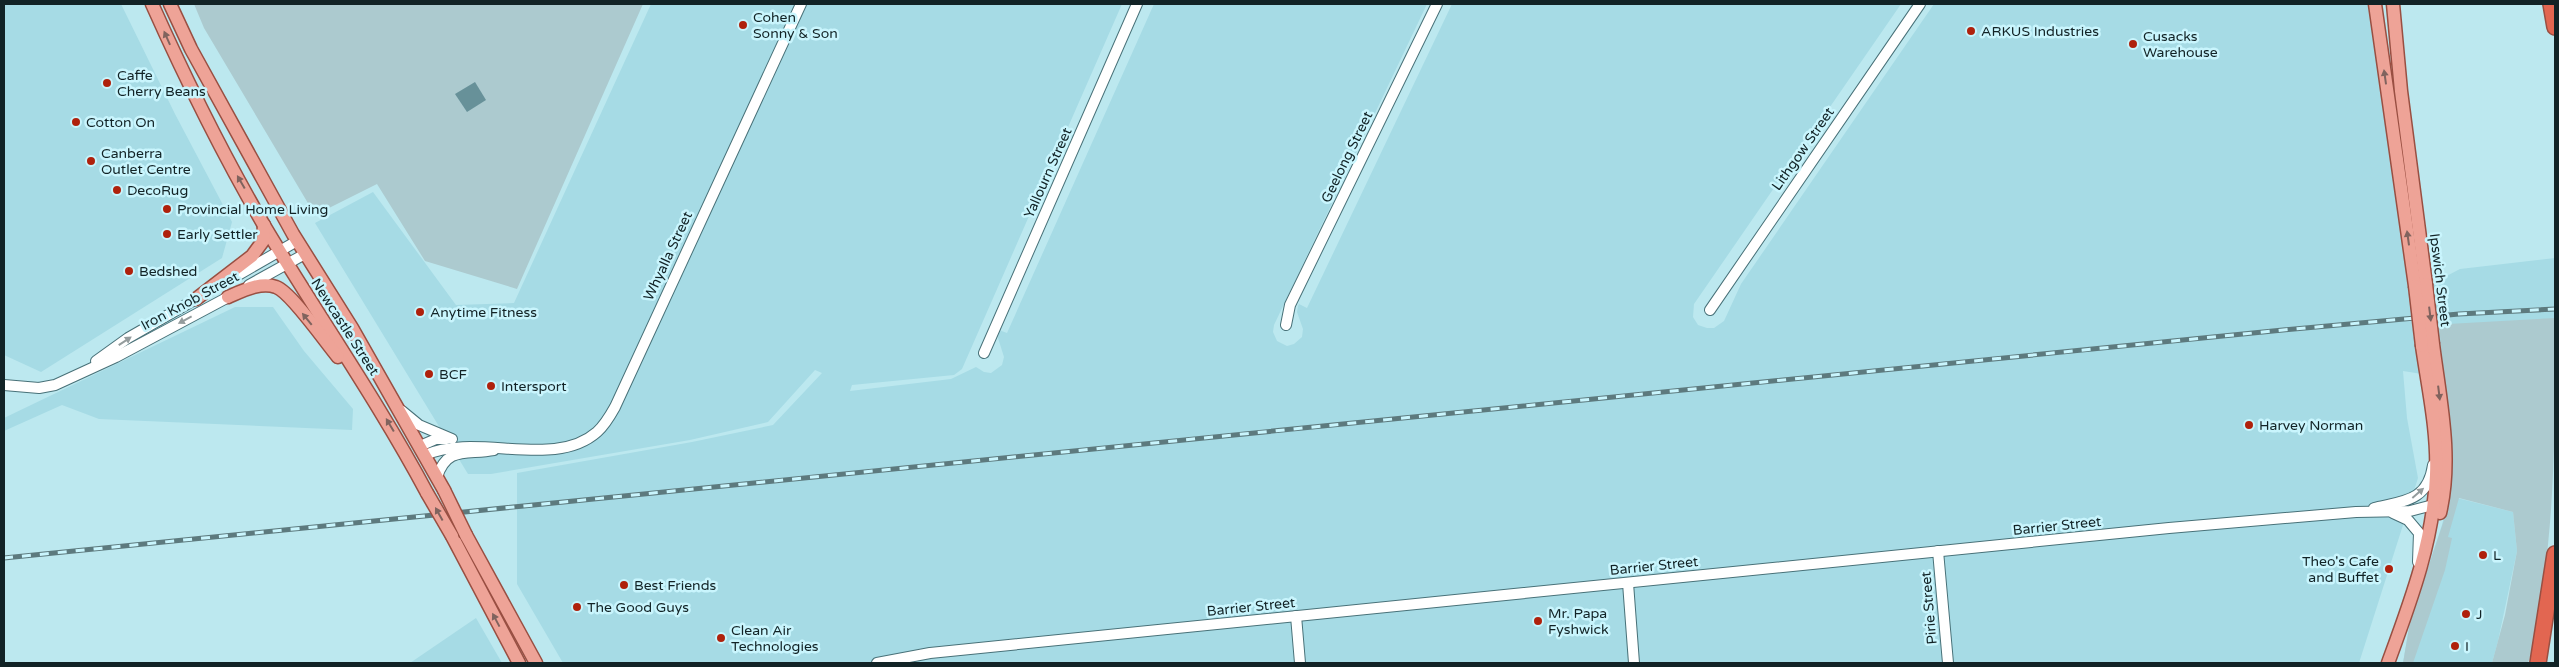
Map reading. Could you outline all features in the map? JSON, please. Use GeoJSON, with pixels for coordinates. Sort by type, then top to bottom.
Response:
{"type":"FeatureCollection","features":[{"type":"Feature","properties":{"kind":"highway"},"geometry":{"type":"LineString","coordinates":[[2550,4],[2555,26]]}},
{"type":"Feature","properties":{"kind":"highway"},"geometry":{"type":"LineString","coordinates":[[2538,663],[2555,554]]}},
{"type":"Feature","properties":{"kind":"main road","name":"Newcastle Street"},"geometry":{"type":"LineString","coordinates":[[152,4],[208,126],[264,225],[409,458],[519,663]]}},
{"type":"Feature","properties":{"kind":"main road","name":"Newcastle Street"},"geometry":{"type":"LineString","coordinates":[[170,4],[191,50],[297,240],[400,409],[536,663]]}},
{"type":"Feature","properties":{"kind":"main road","name":"Ipswich Street"},"geometry":{"type":"LineString","coordinates":[[2375,4],[2396,103],[2428,345],[2445,441],[2445,484],[2437,524],[2388,663]]}},
{"type":"Feature","properties":{"kind":"main road","name":"Ipswich Street"},"geometry":{"type":"LineString","coordinates":[[2393,4],[2396,103]]}},
{"type":"Feature","properties":{"kind":"main road"},"geometry":{"type":"LineString","coordinates":[[196,299],[252,256],[263,240],[264,225]]}},
{"type":"Feature","properties":{"kind":"main road"},"geometry":{"type":"LineString","coordinates":[[228,297],[263,285],[277,287],[289,298],[372,396]]}},
{"type":"Feature","properties":{"kind":"main road","name":"Ipswich Street"},"geometry":{"type":"LineString","coordinates":[[2424,558],[2436,474],[2428,345]]}},
{"type":"Feature","properties":{"kind":"main road","name":"Whyalla Street"},"geometry":{"type":"LineString","coordinates":[[409,458],[422,450]]}},
{"type":"Feature","properties":{"kind":"main road"},"geometry":{"type":"LineString","coordinates":[[2433,505],[2439,499],[2445,484]]}},
{"type":"Feature","properties":{"kind":"street","name":"Whyalla Street"},"geometry":{"type":"LineString","coordinates":[[422,450],[475,445],[552,448],[569,446],[589,438],[605,424],[616,407],[800,4]]}},
{"type":"Feature","properties":{"kind":"street","name":"Yallourn Street"},"geometry":{"type":"LineString","coordinates":[[984,353],[1137,4]]}},
{"type":"Feature","properties":{"kind":"street","name":"Geelong Street"},"geometry":{"type":"LineString","coordinates":[[1286,325],[1290,305],[1437,4]]}},
{"type":"Feature","properties":{"kind":"street","name":"Lithgow Street"},"geometry":{"type":"LineString","coordinates":[[1710,310],[1920,4]]}},
{"type":"Feature","properties":{"kind":"street","name":"Iron Knob Street"},"geometry":{"type":"LineString","coordinates":[[86,370],[128,338],[297,240]]}},
{"type":"Feature","properties":{"kind":"street","name":"Iron Knob Street"},"geometry":{"type":"LineString","coordinates":[[4,385],[39,388],[55,385],[116,357],[305,254]]}},
{"type":"Feature","properties":{"kind":"street","name":"Whyalla Street"},"geometry":{"type":"LineString","coordinates":[[400,409],[419,425],[452,439],[475,445]]}},
{"type":"Feature","properties":{"kind":"street","name":"Whyalla Street"},"geometry":{"type":"LineString","coordinates":[[422,450],[436,439],[452,439]]}},
{"type":"Feature","properties":{"kind":"street"},"geometry":{"type":"LineString","coordinates":[[2356,512],[2409,500],[2420,494],[2428,484],[2434,442]]}},
{"type":"Feature","properties":{"kind":"street","name":"Whyalla Street"},"geometry":{"type":"LineString","coordinates":[[437,477],[442,463],[450,456],[507,447]]}},
{"type":"Feature","properties":{"kind":"street","name":"Barrier Street"},"geometry":{"type":"LineString","coordinates":[[877,663],[930,653],[1938,551],[2356,512],[2422,510],[2433,505]]}},
{"type":"Feature","properties":{"kind":"street"},"geometry":{"type":"LineString","coordinates":[[2388,512],[2408,520],[2419,533],[2418,578]]}},
{"type":"Feature","properties":{"kind":"street","name":"Pirie Street"},"geometry":{"type":"LineString","coordinates":[[1938,551],[1948,663]]}},
{"type":"Feature","properties":{"kind":"street"},"geometry":{"type":"LineString","coordinates":[[1628,583],[1634,663]]}},
{"type":"Feature","properties":{"kind":"street"},"geometry":{"type":"LineString","coordinates":[[1296,616],[1300,663]]}},
{"type":"Feature","properties":{"kind":"shaded area","name":"Canberra Outlet Centre"},"geometry":{"type":"Polygon","coordinates":[[[4,4],[121,4],[175,114],[232,222],[222,258],[41,372],[4,355],[4,4]]]}},
{"type":"Feature","properties":{"kind":"shaded area"},"geometry":{"type":"Polygon","coordinates":[[[194,4],[643,4],[517,289],[425,261],[377,184],[315,215],[204,28],[194,4]]]}},
{"type":"Feature","properties":{"kind":"shaded area"},"geometry":{"type":"Polygon","coordinates":[[[651,4],[1122,4],[962,369],[954,375],[852,385],[850,391],[951,379],[976,367],[984,372],[991,373],[1002,365],[1004,357],[998,338],[999,330],[1007,333],[1154,4],[1427,4],[1274,325],[1273,332],[1277,341],[1287,346],[1294,344],[1302,337],[1303,329],[1297,312],[1298,306],[1299,304],[1307,308],[1452,4],[1901,4],[1694,304],[1693,317],[1698,325],[1714,328],[1724,321],[1741,284],[1934,4],[2370,4],[2410,287],[2433,283],[2460,269],[2555,258],[2555,395],[2403,371],[2407,418],[2418,478],[2359,663],[563,663],[517,584],[517,473],[692,442],[773,425],[822,373],[815,370],[768,422],[690,440],[491,474],[468,474],[315,223],[373,192],[456,305],[514,303],[651,4]]]}},
{"type":"Feature","properties":{"kind":"shaded area"},"geometry":{"type":"Polygon","coordinates":[[[475,82],[486,100],[467,112],[455,94],[475,82]]]}},
{"type":"Feature","properties":{"kind":"shaded area"},"geometry":{"type":"Polygon","coordinates":[[[235,307],[273,307],[304,351],[353,409],[352,430],[99,419],[62,405],[4,431],[4,418],[235,307]]]}},
{"type":"Feature","properties":{"kind":"shaded area"},"geometry":{"type":"Polygon","coordinates":[[[2555,318],[2553,485],[2547,552],[2537,624],[2534,644],[2528,663],[2492,663],[2505,615],[2517,551],[2513,512],[2459,498],[2448,537],[2452,538],[2445,570],[2413,663],[2403,663],[2410,622],[2444,520],[2451,485],[2452,450],[2439,327],[2448,324],[2555,318]]]}},
{"type":"Feature","properties":{"kind":"shaded area"},"geometry":{"type":"Polygon","coordinates":[[[2449,496],[2513,512],[2517,551],[2492,663],[2403,663],[2410,622],[2442,525],[2449,496]]]}},
{"type":"Feature","properties":{"kind":"shaded area"},"geometry":{"type":"Polygon","coordinates":[[[476,618],[502,663],[410,663],[476,618]]]}},
{"type":"Feature","properties":{"kind":"railway"},"geometry":{"type":"LineString","coordinates":[[4,558],[2283,330],[2459,314],[2555,309]]}},
{"type":"Feature","properties":{"kind":"place","name":"Cohen Sonny & Son"},"geometry":{"type":"Point","coordinates":[743,25]}},
{"type":"Feature","properties":{"kind":"place","name":"ARKUS Industries"},"geometry":{"type":"Point","coordinates":[1971,31]}},
{"type":"Feature","properties":{"kind":"place","name":"Cusacks Warehouse"},"geometry":{"type":"Point","coordinates":[2133,44]}},
{"type":"Feature","properties":{"kind":"place","name":"Caffe Cherry Beans"},"geometry":{"type":"Point","coordinates":[107,83]}},
{"type":"Feature","properties":{"kind":"place","name":"Cotton On"},"geometry":{"type":"Point","coordinates":[76,122]}},
{"type":"Feature","properties":{"kind":"place","name":"Canberra Outlet Centre"},"geometry":{"type":"Point","coordinates":[91,161]}},
{"type":"Feature","properties":{"kind":"place","name":"DecoRug"},"geometry":{"type":"Point","coordinates":[117,190]}},
{"type":"Feature","properties":{"kind":"place","name":"Provincial Home Living"},"geometry":{"type":"Point","coordinates":[167,209]}},
{"type":"Feature","properties":{"kind":"place","name":"Early Settler"},"geometry":{"type":"Point","coordinates":[167,234]}},
{"type":"Feature","properties":{"kind":"place","name":"Bedshed"},"geometry":{"type":"Point","coordinates":[129,271]}},
{"type":"Feature","properties":{"kind":"place","name":"Anytime Fitness"},"geometry":{"type":"Point","coordinates":[420,312]}},
{"type":"Feature","properties":{"kind":"place","name":"BCF"},"geometry":{"type":"Point","coordinates":[429,374]}},
{"type":"Feature","properties":{"kind":"place","name":"Intersport"},"geometry":{"type":"Point","coordinates":[491,386]}},
{"type":"Feature","properties":{"kind":"place","name":"Harvey Norman"},"geometry":{"type":"Point","coordinates":[2249,425]}},
{"type":"Feature","properties":{"kind":"place","name":"L"},"geometry":{"type":"Point","coordinates":[2483,555]}},
{"type":"Feature","properties":{"kind":"place","name":"Theo's Cafe and Buffet"},"geometry":{"type":"Point","coordinates":[2389,569]}},
{"type":"Feature","properties":{"kind":"place","name":"Best Friends"},"geometry":{"type":"Point","coordinates":[624,585]}},
{"type":"Feature","properties":{"kind":"place","name":"The Good Guys"},"geometry":{"type":"Point","coordinates":[577,607]}},
{"type":"Feature","properties":{"kind":"place","name":"J"},"geometry":{"type":"Point","coordinates":[2466,614]}},
{"type":"Feature","properties":{"kind":"place","name":"Mr. Papa Fyshwick"},"geometry":{"type":"Point","coordinates":[1538,621]}},
{"type":"Feature","properties":{"kind":"place","name":"Clean Air Technologies"},"geometry":{"type":"Point","coordinates":[721,638]}},
{"type":"Feature","properties":{"kind":"place","name":"I"},"geometry":{"type":"Point","coordinates":[2455,646]}}]}
